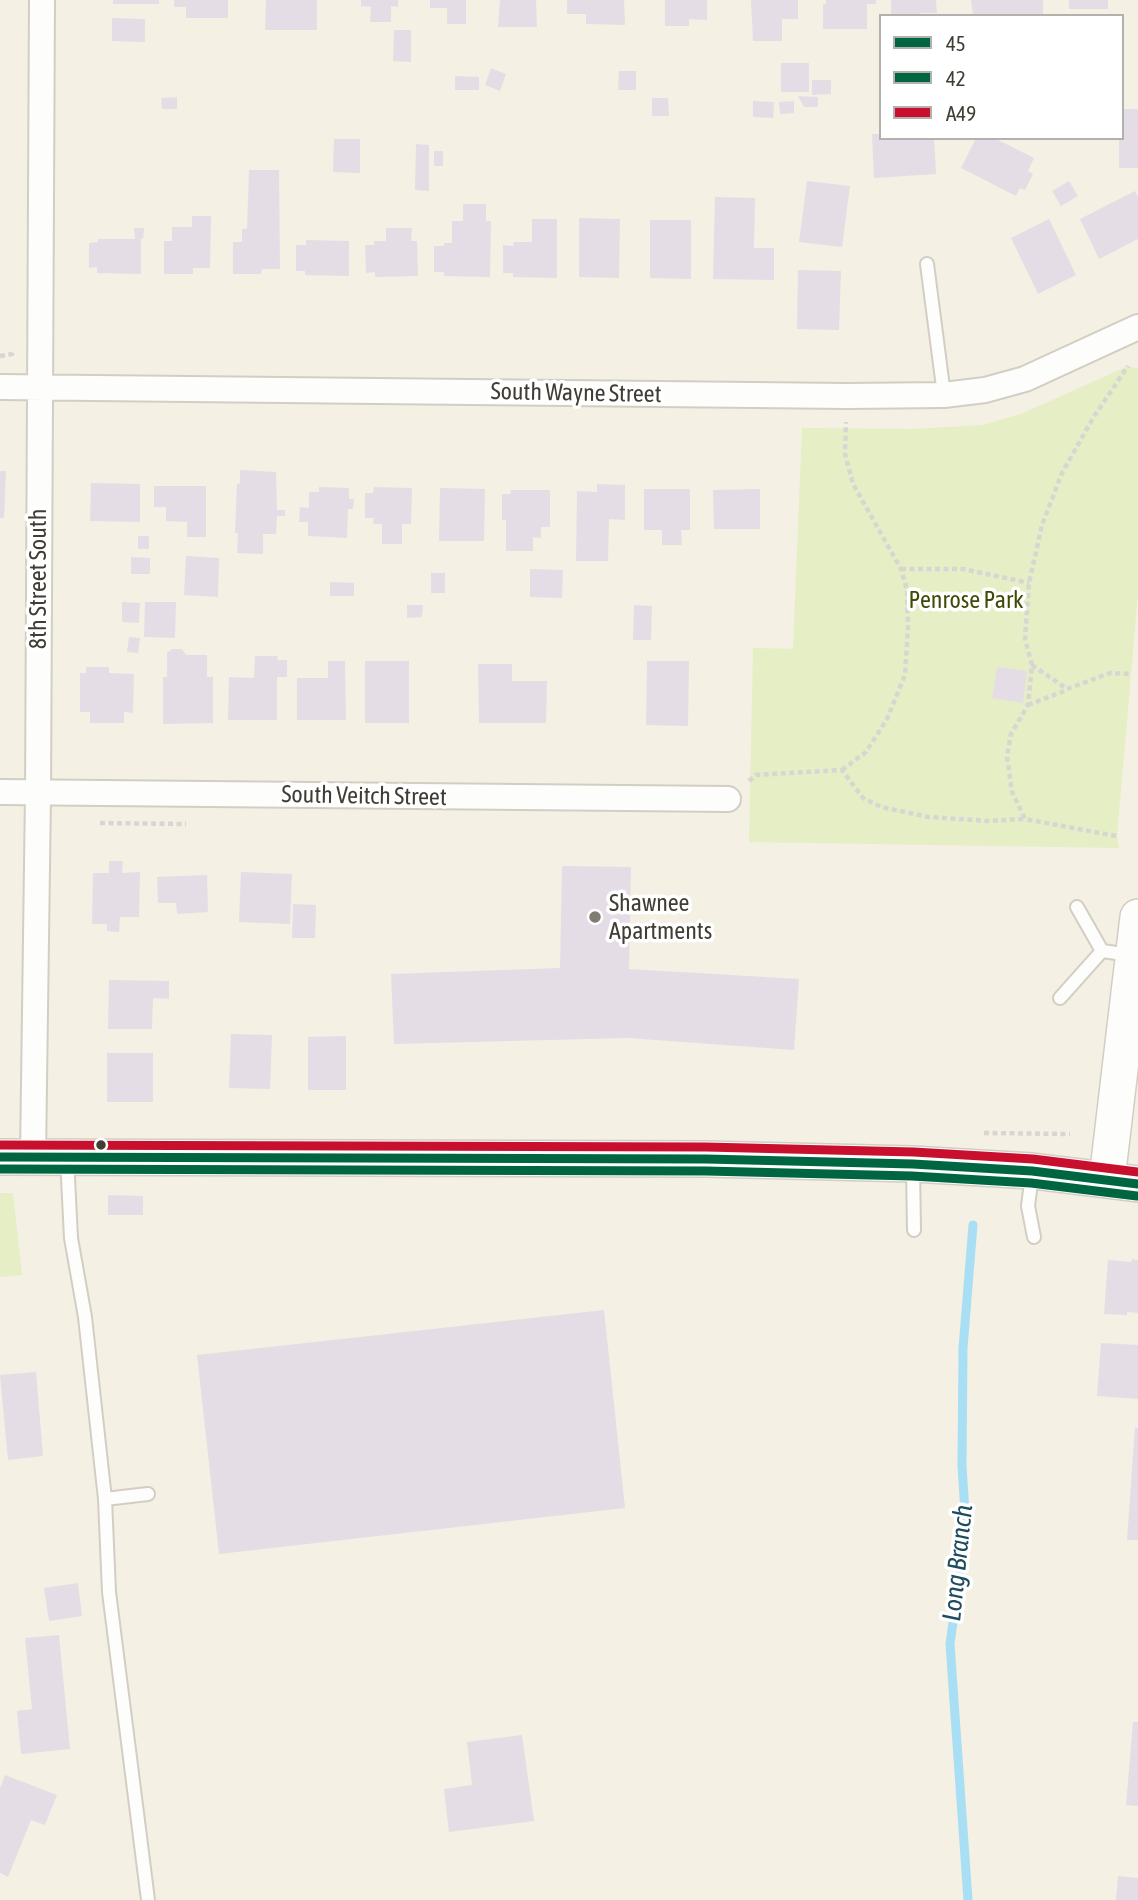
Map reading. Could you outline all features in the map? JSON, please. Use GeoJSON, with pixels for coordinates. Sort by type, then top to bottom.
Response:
{"type":"FeatureCollection","features":[{"type":"Feature","properties":{"kind":"street","name":"8th Street South"},"geometry":{"type":"LineString","coordinates":[[16,1157],[38,793],[42,0]]}},
{"type":"Feature","properties":{"kind":"street","name":"South Wayne Street"},"geometry":{"type":"LineString","coordinates":[[0,387],[847,397],[944,395],[985,390],[1026,379],[1138,327]]}},
{"type":"Feature","properties":{"kind":"street","name":"South Veitch Street"},"geometry":{"type":"LineString","coordinates":[[0,792],[728,799]]}},
{"type":"Feature","properties":{"kind":"street"},"geometry":{"type":"LineString","coordinates":[[16,1157],[706,1160],[913,1164],[1032,1171],[1122,1181],[1125,954],[1138,917]]}},
{"type":"Feature","properties":{"kind":"lane"},"geometry":{"type":"LineString","coordinates":[[927,264],[944,395]]}},
{"type":"Feature","properties":{"kind":"lane"},"geometry":{"type":"LineString","coordinates":[[1060,998],[1125,954],[1077,907]]}},
{"type":"Feature","properties":{"kind":"lane"},"geometry":{"type":"LineString","coordinates":[[67,1157],[71,1238],[85,1317],[105,1499],[109,1592],[148,1900]]}},
{"type":"Feature","properties":{"kind":"lane"},"geometry":{"type":"LineString","coordinates":[[913,1164],[914,1230]]}},
{"type":"Feature","properties":{"kind":"lane"},"geometry":{"type":"LineString","coordinates":[[1032,1171],[1028,1206],[1034,1237]]}},
{"type":"Feature","properties":{"kind":"lane"},"geometry":{"type":"LineString","coordinates":[[105,1499],[148,1494]]}},
{"type":"Feature","properties":{"kind":"path"},"geometry":{"type":"LineString","coordinates":[[0,356],[7,356]]}},
{"type":"Feature","properties":{"kind":"path"},"geometry":{"type":"LineString","coordinates":[[1025,819],[1012,792],[1007,757],[1011,734],[1028,705],[1031,665],[1025,639],[1029,583],[1042,525],[1062,473],[1093,418],[1128,366]]}},
{"type":"Feature","properties":{"kind":"path"},"geometry":{"type":"LineString","coordinates":[[728,799],[756,775],[842,770],[866,752],[887,719],[905,675],[907,590],[901,569],[853,484],[845,454],[847,397]]}},
{"type":"Feature","properties":{"kind":"path"},"geometry":{"type":"LineString","coordinates":[[901,569],[963,569],[1029,583]]}},
{"type":"Feature","properties":{"kind":"path"},"geometry":{"type":"LineString","coordinates":[[1031,665],[1068,690]]}},
{"type":"Feature","properties":{"kind":"path"},"geometry":{"type":"LineString","coordinates":[[1028,705],[1110,673],[1132,674]]}},
{"type":"Feature","properties":{"kind":"path"},"geometry":{"type":"LineString","coordinates":[[842,770],[863,798],[881,807],[929,817],[990,821],[1025,819],[1116,836]]}},
{"type":"Feature","properties":{"kind":"path"},"geometry":{"type":"LineString","coordinates":[[98,822],[186,824]]}},
{"type":"Feature","properties":{"kind":"path"},"geometry":{"type":"LineString","coordinates":[[972,1133],[1070,1134]]}},
{"type":"Feature","properties":{"kind":"green space","name":"Penrose Park"},"geometry":{"type":"Polygon","coordinates":[[[1128,366],[1138,369],[1138,594],[1117,836],[1119,848],[749,842],[753,648],[793,649],[802,428],[914,429],[982,425],[1021,414],[1128,366]]]}},
{"type":"Feature","properties":{"kind":"green space"},"geometry":{"type":"Polygon","coordinates":[[[0,1193],[13,1193],[22,1275],[0,1277],[0,1193]]]}},
{"type":"Feature","properties":{"kind":"building"},"geometry":{"type":"Polygon","coordinates":[[[113,0],[159,0],[159,4],[113,4],[113,0]]]}},
{"type":"Feature","properties":{"kind":"building"},"geometry":{"type":"Polygon","coordinates":[[[174,0],[228,0],[228,18],[186,18],[186,7],[174,7],[174,0]]]}},
{"type":"Feature","properties":{"kind":"building"},"geometry":{"type":"Polygon","coordinates":[[[266,0],[317,0],[317,30],[265,30],[266,0]]]}},
{"type":"Feature","properties":{"kind":"building"},"geometry":{"type":"Polygon","coordinates":[[[361,0],[398,0],[398,7],[391,6],[391,22],[370,22],[371,7],[361,6],[361,0]]]}},
{"type":"Feature","properties":{"kind":"building"},"geometry":{"type":"Polygon","coordinates":[[[430,0],[466,0],[466,24],[447,24],[447,8],[430,8],[430,0]]]}},
{"type":"Feature","properties":{"kind":"building"},"geometry":{"type":"Polygon","coordinates":[[[500,0],[536,0],[537,27],[498,27],[500,0]]]}},
{"type":"Feature","properties":{"kind":"building"},"geometry":{"type":"Polygon","coordinates":[[[567,0],[624,0],[625,25],[586,24],[586,14],[567,14],[567,0]]]}},
{"type":"Feature","properties":{"kind":"building"},"geometry":{"type":"Polygon","coordinates":[[[665,0],[707,0],[707,20],[689,19],[689,26],[665,26],[665,0]]]}},
{"type":"Feature","properties":{"kind":"building"},"geometry":{"type":"Polygon","coordinates":[[[751,0],[798,0],[798,19],[782,19],[782,41],[753,41],[751,0]]]}},
{"type":"Feature","properties":{"kind":"building"},"geometry":{"type":"Polygon","coordinates":[[[826,0],[876,0],[876,4],[867,4],[867,29],[823,29],[823,4],[826,4],[826,0]]]}},
{"type":"Feature","properties":{"kind":"building"},"geometry":{"type":"Polygon","coordinates":[[[891,0],[936,0],[937,13],[891,14],[891,0]]]}},
{"type":"Feature","properties":{"kind":"building"},"geometry":{"type":"Polygon","coordinates":[[[971,0],[1043,0],[1043,14],[973,14],[971,0]]]}},
{"type":"Feature","properties":{"kind":"building"},"geometry":{"type":"Polygon","coordinates":[[[1069,0],[1108,0],[1108,9],[1069,9],[1069,0]]]}},
{"type":"Feature","properties":{"kind":"building"},"geometry":{"type":"Polygon","coordinates":[[[112,18],[145,19],[145,42],[112,41],[112,18]]]}},
{"type":"Feature","properties":{"kind":"building"},"geometry":{"type":"Polygon","coordinates":[[[394,30],[411,30],[411,62],[393,61],[394,30]]]}},
{"type":"Feature","properties":{"kind":"building"},"geometry":{"type":"Polygon","coordinates":[[[781,63],[809,63],[809,92],[781,92],[781,63]]]}},
{"type":"Feature","properties":{"kind":"building"},"geometry":{"type":"Polygon","coordinates":[[[491,68],[506,74],[500,91],[485,85],[491,68]]]}},
{"type":"Feature","properties":{"kind":"building"},"geometry":{"type":"Polygon","coordinates":[[[619,71],[636,71],[636,90],[618,90],[619,71]]]}},
{"type":"Feature","properties":{"kind":"building"},"geometry":{"type":"Polygon","coordinates":[[[455,76],[479,77],[479,90],[455,90],[455,76]]]}},
{"type":"Feature","properties":{"kind":"building"},"geometry":{"type":"Polygon","coordinates":[[[812,80],[831,80],[831,94],[812,95],[812,80]]]}},
{"type":"Feature","properties":{"kind":"building"},"geometry":{"type":"Polygon","coordinates":[[[798,96],[818,97],[818,107],[804,107],[798,96]]]}},
{"type":"Feature","properties":{"kind":"building"},"geometry":{"type":"Polygon","coordinates":[[[177,97],[177,109],[162,109],[161,98],[177,97]]]}},
{"type":"Feature","properties":{"kind":"building"},"geometry":{"type":"Polygon","coordinates":[[[652,98],[668,98],[669,116],[652,116],[652,98]]]}},
{"type":"Feature","properties":{"kind":"building"},"geometry":{"type":"Polygon","coordinates":[[[753,101],[774,102],[773,118],[753,117],[753,101]]]}},
{"type":"Feature","properties":{"kind":"building"},"geometry":{"type":"Polygon","coordinates":[[[794,101],[794,113],[780,114],[779,102],[794,101]]]}},
{"type":"Feature","properties":{"kind":"building"},"geometry":{"type":"Polygon","coordinates":[[[1124,109],[1138,109],[1138,168],[1119,168],[1119,140],[1124,140],[1124,109]]]}},
{"type":"Feature","properties":{"kind":"building"},"geometry":{"type":"Polygon","coordinates":[[[872,134],[879,134],[879,140],[934,140],[936,174],[874,178],[872,134]]]}},
{"type":"Feature","properties":{"kind":"building"},"geometry":{"type":"Polygon","coordinates":[[[334,139],[360,139],[360,173],[333,172],[334,139]]]}},
{"type":"Feature","properties":{"kind":"building"},"geometry":{"type":"Polygon","coordinates":[[[975,140],[998,140],[1034,158],[1028,171],[1033,174],[1025,190],[1020,188],[1016,196],[961,168],[975,140]]]}},
{"type":"Feature","properties":{"kind":"building"},"geometry":{"type":"Polygon","coordinates":[[[416,144],[429,145],[429,191],[415,190],[416,144]]]}},
{"type":"Feature","properties":{"kind":"building"},"geometry":{"type":"Polygon","coordinates":[[[434,151],[443,151],[443,166],[434,166],[434,151]]]}},
{"type":"Feature","properties":{"kind":"building"},"geometry":{"type":"Polygon","coordinates":[[[249,170],[279,170],[280,269],[262,269],[261,274],[233,274],[233,242],[242,242],[242,229],[247,229],[249,170]]]}},
{"type":"Feature","properties":{"kind":"building"},"geometry":{"type":"Polygon","coordinates":[[[807,181],[850,186],[842,247],[799,242],[807,181]]]}},
{"type":"Feature","properties":{"kind":"building"},"geometry":{"type":"Polygon","coordinates":[[[1069,181],[1078,196],[1061,206],[1052,191],[1069,181]]]}},
{"type":"Feature","properties":{"kind":"building"},"geometry":{"type":"Polygon","coordinates":[[[1135,191],[1138,197],[1138,239],[1099,259],[1080,219],[1135,191]]]}},
{"type":"Feature","properties":{"kind":"building"},"geometry":{"type":"Polygon","coordinates":[[[715,197],[755,198],[754,248],[774,248],[774,280],[713,279],[715,197]]]}},
{"type":"Feature","properties":{"kind":"building"},"geometry":{"type":"Polygon","coordinates":[[[463,204],[486,204],[486,221],[491,221],[490,277],[444,276],[444,272],[434,272],[434,246],[452,243],[452,221],[463,221],[463,204]]]}},
{"type":"Feature","properties":{"kind":"building"},"geometry":{"type":"Polygon","coordinates":[[[192,216],[211,216],[210,268],[193,268],[193,274],[164,274],[164,241],[172,241],[172,227],[192,227],[192,216]]]}},
{"type":"Feature","properties":{"kind":"building"},"geometry":{"type":"Polygon","coordinates":[[[579,218],[620,219],[619,278],[579,277],[579,218]]]}},
{"type":"Feature","properties":{"kind":"building"},"geometry":{"type":"Polygon","coordinates":[[[532,219],[557,219],[557,278],[513,277],[513,273],[503,273],[503,245],[532,242],[532,219]]]}},
{"type":"Feature","properties":{"kind":"building"},"geometry":{"type":"Polygon","coordinates":[[[1049,219],[1076,275],[1038,294],[1011,238],[1049,219]]]}},
{"type":"Feature","properties":{"kind":"building"},"geometry":{"type":"Polygon","coordinates":[[[650,220],[691,220],[691,279],[650,278],[650,220]]]}},
{"type":"Feature","properties":{"kind":"building"},"geometry":{"type":"Polygon","coordinates":[[[134,228],[144,228],[143,239],[141,238],[141,274],[97,273],[97,267],[89,268],[89,243],[98,242],[98,239],[135,239],[134,228]]]}},
{"type":"Feature","properties":{"kind":"building"},"geometry":{"type":"Polygon","coordinates":[[[386,228],[412,228],[411,241],[417,241],[418,276],[375,277],[375,272],[366,273],[365,245],[374,245],[374,241],[386,241],[386,228]]]}},
{"type":"Feature","properties":{"kind":"building"},"geometry":{"type":"Polygon","coordinates":[[[306,240],[349,241],[349,276],[305,275],[305,271],[296,271],[296,245],[306,245],[306,240]]]}},
{"type":"Feature","properties":{"kind":"building"},"geometry":{"type":"Polygon","coordinates":[[[798,270],[841,271],[839,330],[797,329],[798,270]]]}},
{"type":"Feature","properties":{"kind":"building"},"geometry":{"type":"Polygon","coordinates":[[[240,470],[276,472],[277,510],[285,510],[285,516],[277,516],[276,534],[263,534],[263,554],[237,553],[238,533],[235,533],[240,470]]]}},
{"type":"Feature","properties":{"kind":"building"},"geometry":{"type":"Polygon","coordinates":[[[0,471],[6,471],[4,518],[0,518],[0,471]]]}},
{"type":"Feature","properties":{"kind":"building"},"geometry":{"type":"Polygon","coordinates":[[[91,483],[140,484],[140,522],[90,521],[91,483]]]}},
{"type":"Feature","properties":{"kind":"building"},"geometry":{"type":"Polygon","coordinates":[[[597,484],[625,485],[625,520],[609,519],[608,561],[576,561],[577,491],[597,492],[597,484]]]}},
{"type":"Feature","properties":{"kind":"building"},"geometry":{"type":"Polygon","coordinates":[[[154,486],[206,486],[206,537],[187,537],[187,522],[166,521],[166,507],[154,507],[154,486]]]}},
{"type":"Feature","properties":{"kind":"building"},"geometry":{"type":"Polygon","coordinates":[[[319,487],[349,488],[349,499],[354,499],[353,509],[348,509],[347,538],[308,536],[308,522],[299,522],[300,507],[309,508],[309,492],[319,492],[319,487]]]}},
{"type":"Feature","properties":{"kind":"building"},"geometry":{"type":"Polygon","coordinates":[[[374,487],[412,488],[411,524],[402,524],[402,544],[382,544],[382,524],[373,524],[374,518],[365,518],[365,493],[373,493],[374,487]]]}},
{"type":"Feature","properties":{"kind":"building"},"geometry":{"type":"Polygon","coordinates":[[[440,488],[485,489],[484,541],[439,541],[440,488]]]}},
{"type":"Feature","properties":{"kind":"building"},"geometry":{"type":"Polygon","coordinates":[[[644,489],[690,489],[690,530],[681,530],[682,545],[662,545],[662,530],[644,530],[644,489]]]}},
{"type":"Feature","properties":{"kind":"building"},"geometry":{"type":"Polygon","coordinates":[[[760,489],[760,529],[714,529],[713,490],[760,489]]]}},
{"type":"Feature","properties":{"kind":"building"},"geometry":{"type":"Polygon","coordinates":[[[511,490],[550,490],[550,527],[541,527],[541,538],[533,537],[533,551],[506,551],[506,520],[502,520],[502,494],[510,494],[511,490]]]}},
{"type":"Feature","properties":{"kind":"building"},"geometry":{"type":"Polygon","coordinates":[[[138,536],[149,536],[149,549],[138,549],[138,536]]]}},
{"type":"Feature","properties":{"kind":"building"},"geometry":{"type":"Polygon","coordinates":[[[186,556],[219,558],[218,597],[184,595],[186,556]]]}},
{"type":"Feature","properties":{"kind":"building"},"geometry":{"type":"Polygon","coordinates":[[[131,557],[150,558],[150,574],[131,574],[131,557]]]}},
{"type":"Feature","properties":{"kind":"building"},"geometry":{"type":"Polygon","coordinates":[[[530,569],[563,570],[562,598],[530,597],[530,569]]]}},
{"type":"Feature","properties":{"kind":"building"},"geometry":{"type":"Polygon","coordinates":[[[431,573],[445,573],[445,593],[431,593],[431,573]]]}},
{"type":"Feature","properties":{"kind":"building"},"geometry":{"type":"Polygon","coordinates":[[[330,582],[354,583],[354,596],[330,596],[330,582]]]}},
{"type":"Feature","properties":{"kind":"building"},"geometry":{"type":"Polygon","coordinates":[[[122,602],[140,603],[139,623],[122,622],[122,602]]]}},
{"type":"Feature","properties":{"kind":"building"},"geometry":{"type":"Polygon","coordinates":[[[145,602],[176,602],[175,638],[144,637],[145,602]]]}},
{"type":"Feature","properties":{"kind":"building"},"geometry":{"type":"Polygon","coordinates":[[[407,605],[423,605],[422,617],[407,618],[407,605]]]}},
{"type":"Feature","properties":{"kind":"building"},"geometry":{"type":"Polygon","coordinates":[[[634,605],[652,606],[651,640],[633,640],[634,605]]]}},
{"type":"Feature","properties":{"kind":"building"},"geometry":{"type":"Polygon","coordinates":[[[129,637],[140,638],[138,653],[127,652],[129,637]]]}},
{"type":"Feature","properties":{"kind":"building"},"geometry":{"type":"Polygon","coordinates":[[[172,649],[182,649],[186,655],[207,655],[207,677],[213,677],[213,723],[163,724],[163,677],[167,677],[167,653],[172,649]]]}},
{"type":"Feature","properties":{"kind":"building"},"geometry":{"type":"Polygon","coordinates":[[[255,656],[278,656],[277,660],[287,660],[287,677],[277,677],[277,720],[228,720],[229,677],[254,678],[255,656]]]}},
{"type":"Feature","properties":{"kind":"building"},"geometry":{"type":"Polygon","coordinates":[[[328,661],[345,661],[346,720],[297,720],[297,678],[328,678],[328,661]]]}},
{"type":"Feature","properties":{"kind":"building"},"geometry":{"type":"Polygon","coordinates":[[[365,661],[409,661],[409,723],[365,723],[365,661]]]}},
{"type":"Feature","properties":{"kind":"building"},"geometry":{"type":"Polygon","coordinates":[[[647,661],[689,661],[688,726],[646,725],[647,661]]]}},
{"type":"Feature","properties":{"kind":"building"},"geometry":{"type":"Polygon","coordinates":[[[478,664],[512,664],[512,681],[547,681],[546,723],[479,723],[478,664]]]}},
{"type":"Feature","properties":{"kind":"building"},"geometry":{"type":"Polygon","coordinates":[[[86,667],[109,667],[109,673],[134,674],[133,713],[124,712],[124,723],[90,723],[90,712],[80,712],[80,673],[86,673],[86,667]]]}},
{"type":"Feature","properties":{"kind":"building"},"geometry":{"type":"Polygon","coordinates":[[[997,667],[1027,671],[1023,703],[992,698],[997,667]]]}},
{"type":"Feature","properties":{"kind":"building"},"geometry":{"type":"Polygon","coordinates":[[[109,861],[123,861],[122,873],[140,872],[139,917],[120,917],[119,932],[107,931],[107,924],[92,924],[93,873],[109,873],[109,861]]]}},
{"type":"Feature","properties":{"kind":"building","name":"Shawnee Apartments"},"geometry":{"type":"Polygon","coordinates":[[[562,866],[631,867],[629,969],[799,979],[794,1050],[628,1038],[394,1044],[391,974],[560,968],[562,866]]]}},
{"type":"Feature","properties":{"kind":"building"},"geometry":{"type":"Polygon","coordinates":[[[241,872],[292,874],[290,924],[239,922],[241,872]]]}},
{"type":"Feature","properties":{"kind":"building"},"geometry":{"type":"Polygon","coordinates":[[[207,875],[208,912],[177,914],[176,903],[158,903],[157,877],[207,875]]]}},
{"type":"Feature","properties":{"kind":"building"},"geometry":{"type":"Polygon","coordinates":[[[293,904],[316,905],[315,938],[292,938],[293,904]]]}},
{"type":"Feature","properties":{"kind":"building"},"geometry":{"type":"Polygon","coordinates":[[[109,980],[169,981],[169,999],[153,998],[152,1029],[108,1029],[109,980]]]}},
{"type":"Feature","properties":{"kind":"building"},"geometry":{"type":"Polygon","coordinates":[[[231,1034],[272,1035],[270,1089],[229,1088],[231,1034]]]}},
{"type":"Feature","properties":{"kind":"building"},"geometry":{"type":"Polygon","coordinates":[[[346,1036],[346,1090],[308,1090],[308,1037],[346,1036]]]}},
{"type":"Feature","properties":{"kind":"building"},"geometry":{"type":"Polygon","coordinates":[[[107,1053],[153,1053],[153,1102],[107,1102],[107,1053]]]}},
{"type":"Feature","properties":{"kind":"building"},"geometry":{"type":"Polygon","coordinates":[[[108,1195],[143,1196],[143,1215],[108,1215],[108,1195]]]}},
{"type":"Feature","properties":{"kind":"building"},"geometry":{"type":"Polygon","coordinates":[[[1132,1259],[1138,1260],[1138,1313],[1104,1314],[1108,1260],[1131,1262],[1132,1259]]]}},
{"type":"Feature","properties":{"kind":"building"},"geometry":{"type":"Polygon","coordinates":[[[604,1310],[625,1508],[219,1554],[197,1355],[604,1310]]]}},
{"type":"Feature","properties":{"kind":"building"},"geometry":{"type":"Polygon","coordinates":[[[1101,1343],[1138,1345],[1138,1399],[1097,1396],[1101,1343]]]}},
{"type":"Feature","properties":{"kind":"building"},"geometry":{"type":"Polygon","coordinates":[[[36,1372],[43,1456],[8,1460],[0,1375],[36,1372]]]}},
{"type":"Feature","properties":{"kind":"building"},"geometry":{"type":"Polygon","coordinates":[[[1135,1427],[1138,1428],[1138,1540],[1127,1540],[1135,1427]]]}},
{"type":"Feature","properties":{"kind":"building"},"geometry":{"type":"Polygon","coordinates":[[[78,1583],[82,1616],[49,1621],[44,1588],[78,1583]]]}},
{"type":"Feature","properties":{"kind":"building"},"geometry":{"type":"Polygon","coordinates":[[[59,1635],[70,1749],[21,1754],[17,1711],[32,1709],[25,1638],[59,1635]]]}},
{"type":"Feature","properties":{"kind":"building"},"geometry":{"type":"Polygon","coordinates":[[[1133,1722],[1138,1722],[1138,1806],[1126,1805],[1133,1722]]]}},
{"type":"Feature","properties":{"kind":"building"},"geometry":{"type":"Polygon","coordinates":[[[522,1735],[534,1821],[449,1832],[444,1789],[472,1785],[467,1742],[522,1735]]]}},
{"type":"Feature","properties":{"kind":"building"},"geometry":{"type":"Polygon","coordinates":[[[5,1775],[57,1795],[45,1825],[31,1820],[8,1877],[0,1873],[0,1788],[5,1775]]]}},
{"type":"Feature","properties":{"kind":"building"},"geometry":{"type":"Polygon","coordinates":[[[1118,1876],[1138,1878],[1138,1900],[1116,1900],[1118,1876]]]}},
{"type":"Feature","properties":{"kind":"waterway","name":"Long Branch"},"geometry":{"type":"LineString","coordinates":[[968,1900],[950,1644],[966,1528],[962,1466],[963,1348],[973,1225]]}},
{"type":"Feature","properties":{"kind":"transit line","name":"A49"},"geometry":{"type":"LineString","coordinates":[[0,1145],[706,1147],[914,1152],[1033,1159],[1138,1172]]}},
{"type":"Feature","properties":{"kind":"transit line","name":"45"},"geometry":{"type":"LineString","coordinates":[[0,1157],[706,1159],[913,1164],[1032,1171],[1138,1184]]}},
{"type":"Feature","properties":{"kind":"transit line","name":"42"},"geometry":{"type":"LineString","coordinates":[[0,1169],[706,1171],[912,1176],[1031,1183],[1137,1196]]}},
{"type":"Feature","properties":{"kind":"place","name":"Shawnee Apartments"},"geometry":{"type":"Point","coordinates":[595,917]}}]}
